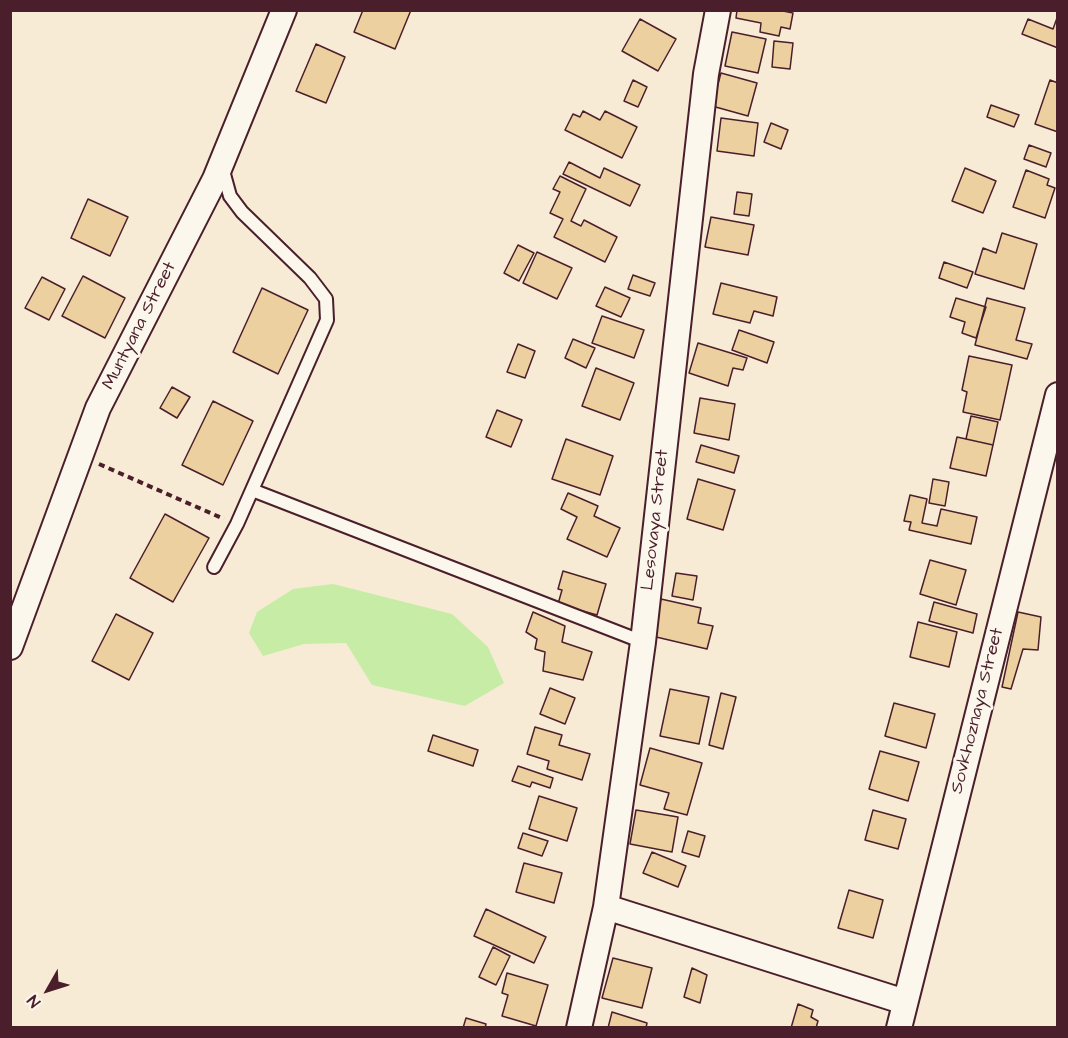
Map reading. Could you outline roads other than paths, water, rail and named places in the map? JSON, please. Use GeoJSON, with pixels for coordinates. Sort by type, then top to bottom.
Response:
{"type":"FeatureCollection","features":[{"type":"Feature","properties":{"kind":"street","name":"Muntyana Street"},"geometry":{"type":"LineString","coordinates":[[10,647],[98,408],[221,164],[284,10]]}},
{"type":"Feature","properties":{"kind":"street","name":"Lesovaya Street"},"geometry":{"type":"LineString","coordinates":[[579,1028],[606,907],[643,642],[706,74],[718,10]]}},
{"type":"Feature","properties":{"kind":"street","name":"Sovkhoznaya Street"},"geometry":{"type":"LineString","coordinates":[[899,1028],[1058,395]]}},
{"type":"Feature","properties":{"kind":"street"},"geometry":{"type":"LineString","coordinates":[[606,907],[905,1002]]}},
{"type":"Feature","properties":{"kind":"lane"},"geometry":{"type":"LineString","coordinates":[[214,567],[237,524],[327,320],[326,299],[310,278],[242,213],[230,196],[221,164]]}},
{"type":"Feature","properties":{"kind":"lane"},"geometry":{"type":"LineString","coordinates":[[252,490],[643,642]]}}]}
